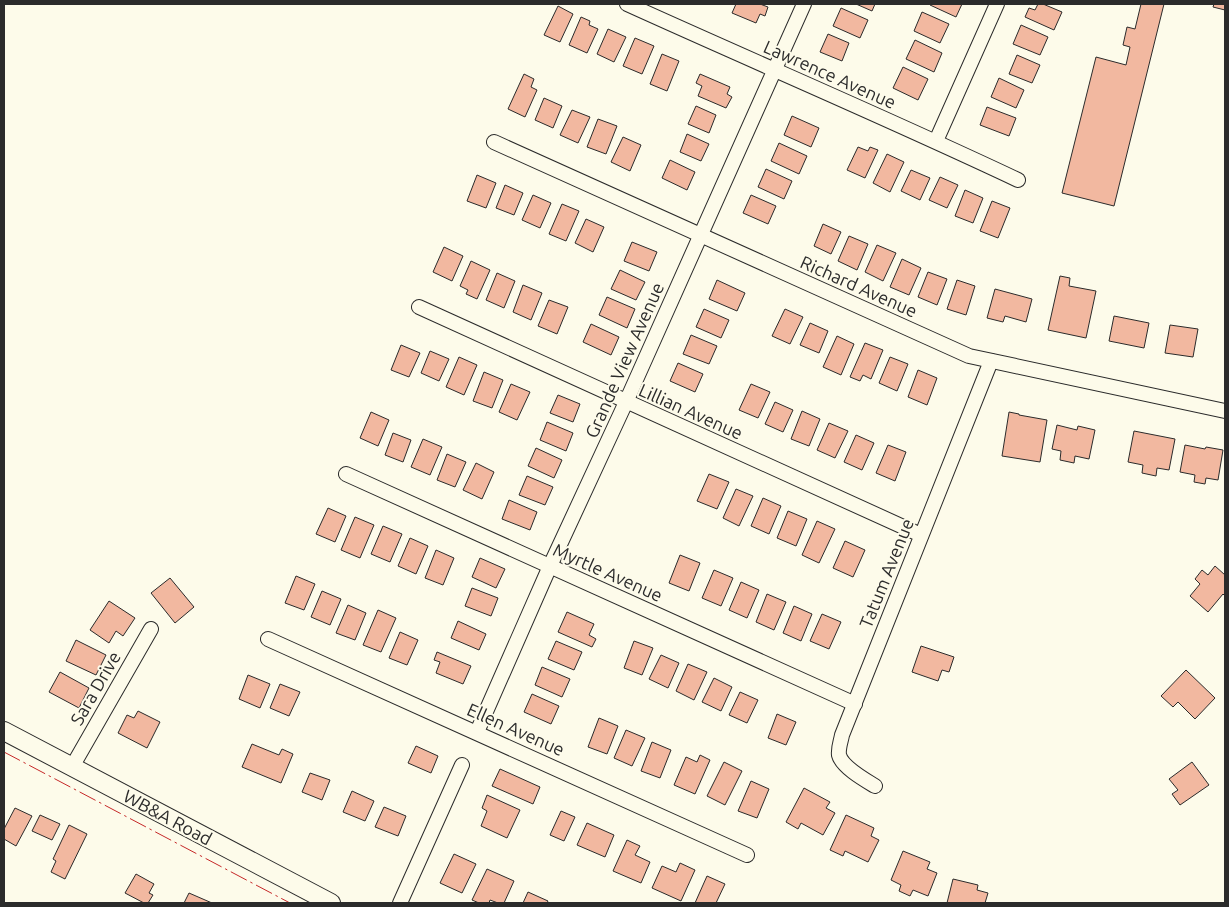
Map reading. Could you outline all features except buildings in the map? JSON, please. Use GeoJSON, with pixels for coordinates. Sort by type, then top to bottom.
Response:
{"type":"FeatureCollection","features":[{"type":"Feature","properties":{"kind":"street","name":"Lawrence Avenue"},"geometry":{"type":"LineString","coordinates":[[627,4],[936,141],[1018,180]]}},
{"type":"Feature","properties":{"kind":"street","name":"Grande View Avenue"},"geometry":{"type":"LineString","coordinates":[[477,732],[804,4]]}},
{"type":"Feature","properties":{"kind":"street"},"geometry":{"type":"LineString","coordinates":[[936,141],[997,4]]}},
{"type":"Feature","properties":{"kind":"street","name":"Richard Avenue"},"geometry":{"type":"LineString","coordinates":[[494,142],[970,356],[1225,411]]}},
{"type":"Feature","properties":{"kind":"street","name":"Lillian Avenue"},"geometry":{"type":"LineString","coordinates":[[419,307],[921,535]]}},
{"type":"Feature","properties":{"kind":"street","name":"Tatum Avenue"},"geometry":{"type":"LineString","coordinates":[[875,786],[860,777],[840,758],[842,735],[991,361]]}},
{"type":"Feature","properties":{"kind":"street","name":"Myrtle Avenue"},"geometry":{"type":"LineString","coordinates":[[346,474],[855,704]]}},
{"type":"Feature","properties":{"kind":"street","name":"Sara Drive"},"geometry":{"type":"LineString","coordinates":[[72,766],[150,629]]}},
{"type":"Feature","properties":{"kind":"street","name":"Ellen Avenue"},"geometry":{"type":"LineString","coordinates":[[268,638],[747,855]]}},
{"type":"Feature","properties":{"kind":"street","name":"WB&A Road"},"geometry":{"type":"LineString","coordinates":[[4,731],[331,903]]}},
{"type":"Feature","properties":{"kind":"street"},"geometry":{"type":"LineString","coordinates":[[400,903],[462,765]]}},
{"type":"Feature","properties":{"kind":"power"},"geometry":{"type":"LineString","coordinates":[[4,752],[290,903]]}}]}
